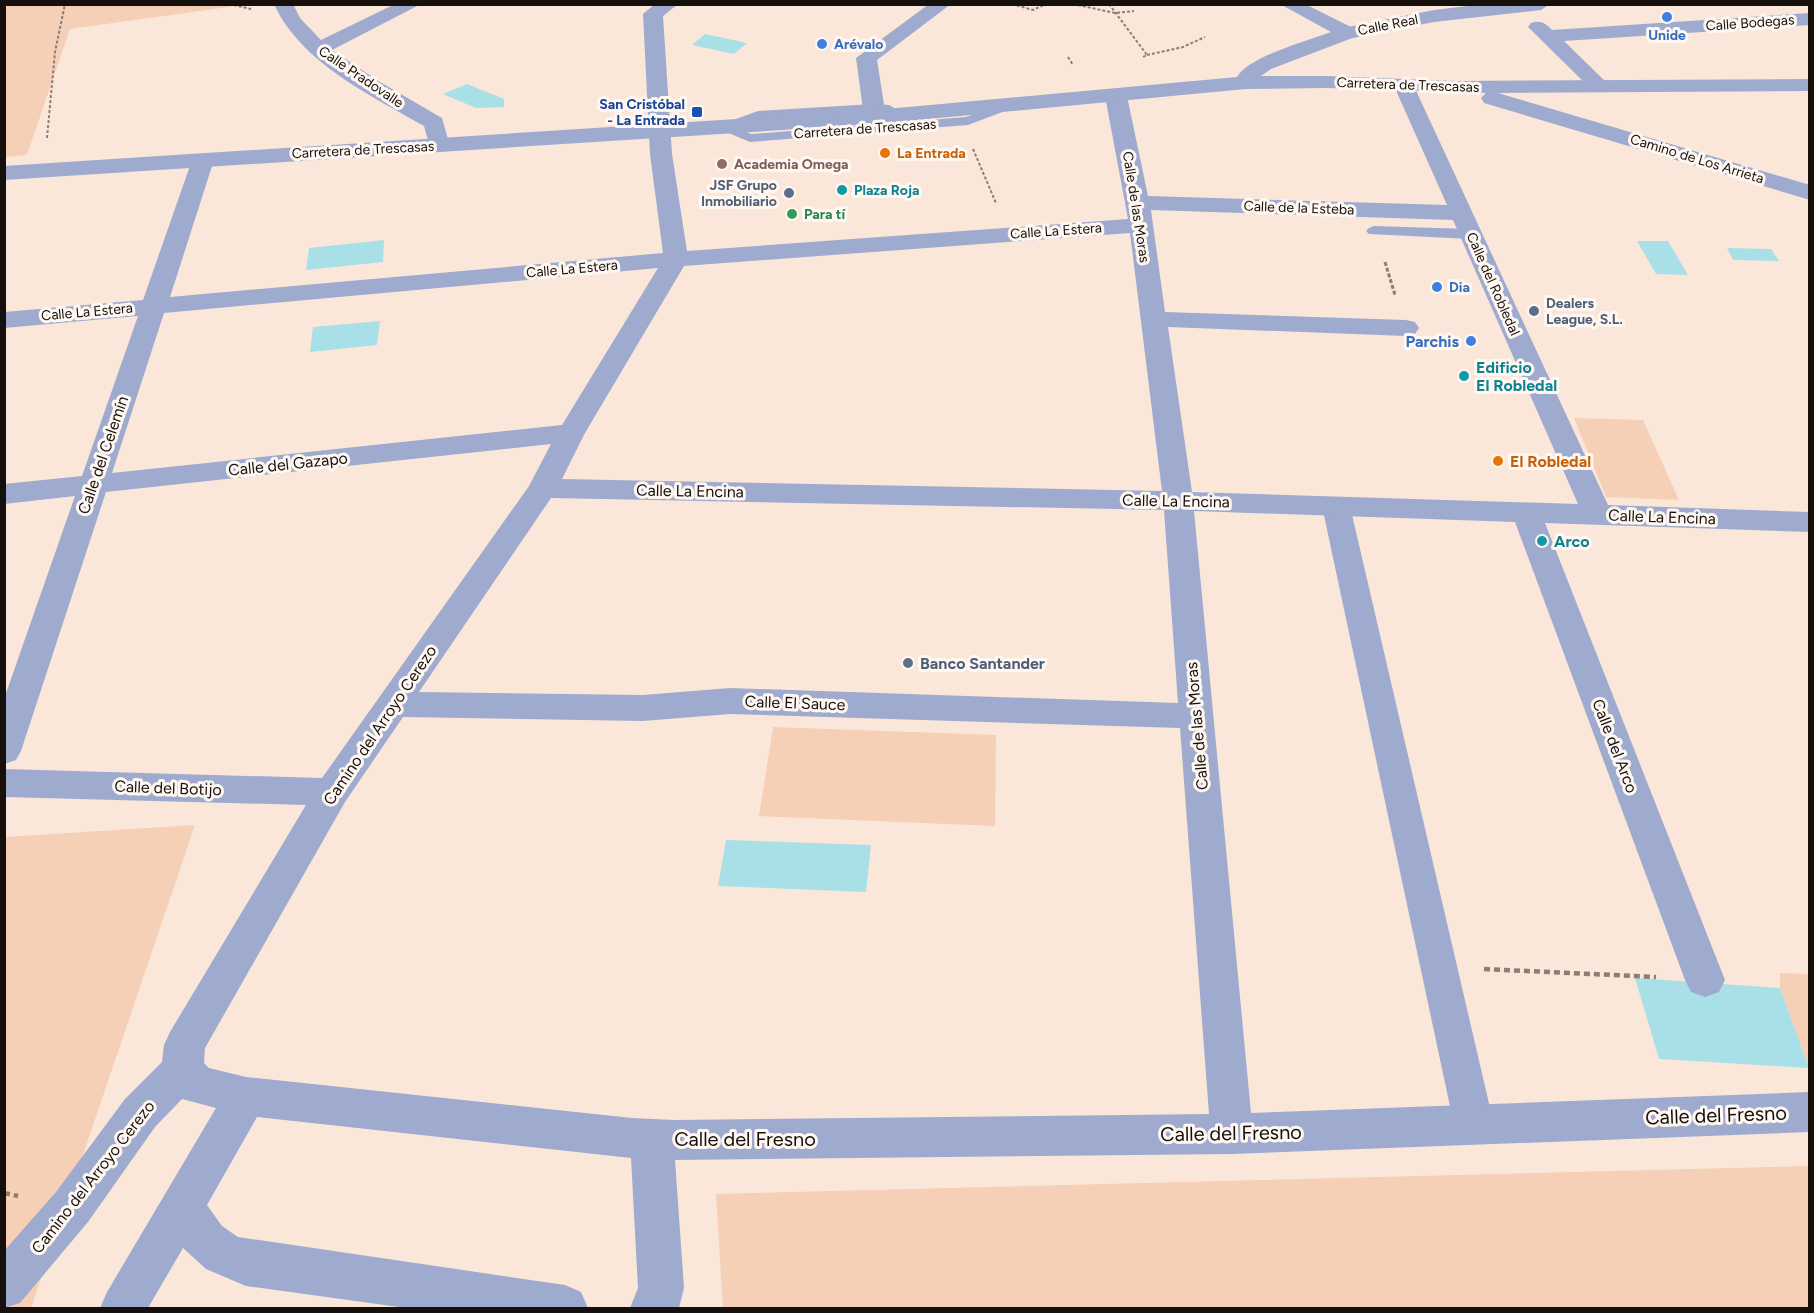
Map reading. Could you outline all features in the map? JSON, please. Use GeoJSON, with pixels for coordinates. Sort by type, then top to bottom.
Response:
{"type":"FeatureCollection","features":[{"type":"Feature","properties":{"kind":"street","name":"Calle Pradovalle"},"geometry":{"type":"LineString","coordinates":[[283,4],[294,25],[318,49],[379,92],[434,123],[439,146]]}},
{"type":"Feature","properties":{"kind":"street"},"geometry":{"type":"LineString","coordinates":[[318,49],[412,4]]}},
{"type":"Feature","properties":{"kind":"street"},"geometry":{"type":"LineString","coordinates":[[669,4],[653,14],[660,131],[676,259]]}},
{"type":"Feature","properties":{"kind":"street"},"geometry":{"type":"LineString","coordinates":[[874,112],[866,58],[942,4]]}},
{"type":"Feature","properties":{"kind":"street"},"geometry":{"type":"LineString","coordinates":[[1289,4],[1348,33]]}},
{"type":"Feature","properties":{"kind":"street","name":"Calle Real"},"geometry":{"type":"LineString","coordinates":[[1124,95],[1183,79],[1306,52],[1348,33],[1434,16],[1541,4]]}},
{"type":"Feature","properties":{"kind":"street"},"geometry":{"type":"LineString","coordinates":[[1518,7],[1599,86]]}},
{"type":"Feature","properties":{"kind":"street","name":"Calle Bodegas"},"geometry":{"type":"LineString","coordinates":[[1547,36],[1809,19]]}},
{"type":"Feature","properties":{"kind":"street"},"geometry":{"type":"LineString","coordinates":[[1288,82],[1306,52],[1330,76],[1352,83]]}},
{"type":"Feature","properties":{"kind":"street","name":"Calle Real"},"geometry":{"type":"LineString","coordinates":[[1246,83],[1248,76],[1255,70],[1281,58]]}},
{"type":"Feature","properties":{"kind":"street","name":"Carretera de Trescasas"},"geometry":{"type":"LineString","coordinates":[[4,173],[721,127],[874,112],[925,112],[1246,83],[1352,83],[1456,87],[1809,85]]}},
{"type":"Feature","properties":{"kind":"street","name":"Calle del Robledal"},"geometry":{"type":"LineString","coordinates":[[1405,86],[1597,514]]}},
{"type":"Feature","properties":{"kind":"street","name":"Camino de Los Arrieta"},"geometry":{"type":"LineString","coordinates":[[1456,87],[1809,193]]}},
{"type":"Feature","properties":{"kind":"street","name":"Camino de Los Arrieta"},"geometry":{"type":"LineString","coordinates":[[1555,87],[1552,99],[1555,104],[1585,124]]}},
{"type":"Feature","properties":{"kind":"street","name":"Calle de las Moras"},"geometry":{"type":"LineString","coordinates":[[1124,95],[1178,501],[1232,1134]]}},
{"type":"Feature","properties":{"kind":"street","name":"Calle del Celemín"},"geometry":{"type":"LineString","coordinates":[[4,751],[204,160]]}},
{"type":"Feature","properties":{"kind":"street","name":"Calle de la Esteba"},"geometry":{"type":"LineString","coordinates":[[1139,214],[1465,223]]}},
{"type":"Feature","properties":{"kind":"street","name":"Calle La Estera"},"geometry":{"type":"LineString","coordinates":[[4,320],[676,259],[1009,235],[1139,214]]}},
{"type":"Feature","properties":{"kind":"street","name":"Camino del Arroyo Cerezo"},"geometry":{"type":"LineString","coordinates":[[4,1287],[72,1207],[140,1113],[182,1070],[185,1045],[332,792],[543,488],[571,433],[676,259]]}},
{"type":"Feature","properties":{"kind":"street"},"geometry":{"type":"LineString","coordinates":[[1152,318],[1406,328]]}},
{"type":"Feature","properties":{"kind":"street","name":"Calle del Gazapo"},"geometry":{"type":"LineString","coordinates":[[4,494],[571,433]]}},
{"type":"Feature","properties":{"kind":"street","name":"Calle La Encina"},"geometry":{"type":"LineString","coordinates":[[543,488],[1178,501],[1809,522]]}},
{"type":"Feature","properties":{"kind":"street"},"geometry":{"type":"LineString","coordinates":[[1336,506],[1474,1125]]}},
{"type":"Feature","properties":{"kind":"street","name":"Calle del Arco"},"geometry":{"type":"LineString","coordinates":[[1526,512],[1705,980]]}},
{"type":"Feature","properties":{"kind":"street","name":"Calle El Sauce"},"geometry":{"type":"LineString","coordinates":[[394,704],[643,708],[729,701],[1196,716]]}},
{"type":"Feature","properties":{"kind":"street","name":"Calle del Botijo"},"geometry":{"type":"LineString","coordinates":[[4,783],[332,792]]}},
{"type":"Feature","properties":{"kind":"street","name":"Calle del Fresno"},"geometry":{"type":"LineString","coordinates":[[182,1070],[197,1085],[246,1096],[652,1140],[1232,1134],[1809,1112]]}},
{"type":"Feature","properties":{"kind":"street"},"geometry":{"type":"LineString","coordinates":[[123,1308],[246,1096]]}},
{"type":"Feature","properties":{"kind":"street","name":"Calle del Fresno"},"geometry":{"type":"LineString","coordinates":[[652,1140],[661,1287],[659,1300],[653,1308]]}},
{"type":"Feature","properties":{"kind":"street"},"geometry":{"type":"LineString","coordinates":[[184,1203],[193,1228],[205,1243],[220,1254],[246,1263],[565,1308]]}},
{"type":"Feature","properties":{"kind":"lane","name":"Carretera de Trescasas"},"geometry":{"type":"LineString","coordinates":[[721,127],[750,138],[968,122],[1008,105]]}},
{"type":"Feature","properties":{"kind":"lane"},"geometry":{"type":"LineString","coordinates":[[1374,231],[1465,223]]}},
{"type":"Feature","properties":{"kind":"path"},"geometry":{"type":"LineString","coordinates":[[47,142],[55,52],[65,4]]}},
{"type":"Feature","properties":{"kind":"path"},"geometry":{"type":"LineString","coordinates":[[1012,4],[1033,10],[1046,4]]}},
{"type":"Feature","properties":{"kind":"path"},"geometry":{"type":"LineString","coordinates":[[1073,4],[1115,13],[1134,11]]}},
{"type":"Feature","properties":{"kind":"path"},"geometry":{"type":"LineString","coordinates":[[1109,4],[1147,55]]}},
{"type":"Feature","properties":{"kind":"path"},"geometry":{"type":"LineString","coordinates":[[1139,59],[1183,47],[1204,37]]}},
{"type":"Feature","properties":{"kind":"path"},"geometry":{"type":"LineString","coordinates":[[969,141],[1009,235]]}},
{"type":"Feature","properties":{"kind":"path"},"geometry":{"type":"LineString","coordinates":[[1381,252],[1406,328]]}},
{"type":"Feature","properties":{"kind":"path"},"geometry":{"type":"LineString","coordinates":[[1439,968],[1610,975]]}},
{"type":"Feature","properties":{"kind":"shaded area"},"geometry":{"type":"Polygon","coordinates":[[[5,4],[243,5],[70,29],[27,155],[5,157],[5,4]]]}},
{"type":"Feature","properties":{"kind":"shaded area"},"geometry":{"type":"Polygon","coordinates":[[[1574,418],[1643,420],[1679,500],[1606,497],[1574,418]]]}},
{"type":"Feature","properties":{"kind":"shaded area"},"geometry":{"type":"Polygon","coordinates":[[[773,727],[996,735],[995,826],[759,816],[773,727]]]}},
{"type":"Feature","properties":{"kind":"shaded area"},"geometry":{"type":"Polygon","coordinates":[[[195,825],[31,1308],[5,1308],[5,837],[195,825]]]}},
{"type":"Feature","properties":{"kind":"shaded area"},"geometry":{"type":"Polygon","coordinates":[[[1780,973],[1809,974],[1809,1068],[1780,988],[1780,973]]]}},
{"type":"Feature","properties":{"kind":"shaded area"},"geometry":{"type":"Polygon","coordinates":[[[1809,1166],[1809,1308],[723,1308],[716,1194],[1809,1166]]]}},
{"type":"Feature","properties":{"kind":"water"},"geometry":{"type":"Polygon","coordinates":[[[705,34],[747,43],[734,54],[692,45],[705,34]]]}},
{"type":"Feature","properties":{"kind":"water"},"geometry":{"type":"Polygon","coordinates":[[[467,84],[504,99],[504,107],[476,108],[443,94],[467,84]]]}},
{"type":"Feature","properties":{"kind":"water"},"geometry":{"type":"Polygon","coordinates":[[[384,240],[383,262],[306,270],[309,248],[384,240]]]}},
{"type":"Feature","properties":{"kind":"water"},"geometry":{"type":"Polygon","coordinates":[[[1637,241],[1668,241],[1688,275],[1656,274],[1637,241]]]}},
{"type":"Feature","properties":{"kind":"water"},"geometry":{"type":"Polygon","coordinates":[[[1727,248],[1771,249],[1779,261],[1733,260],[1727,248]]]}},
{"type":"Feature","properties":{"kind":"water"},"geometry":{"type":"Polygon","coordinates":[[[380,321],[377,345],[310,352],[313,327],[380,321]]]}},
{"type":"Feature","properties":{"kind":"water"},"geometry":{"type":"Polygon","coordinates":[[[726,840],[871,845],[866,892],[718,886],[726,840]]]}},
{"type":"Feature","properties":{"kind":"water"},"geometry":{"type":"Polygon","coordinates":[[[1635,978],[1780,988],[1809,1068],[1659,1059],[1635,978]]]}},
{"type":"Feature","properties":{"kind":"place","name":"Unide"},"geometry":{"type":"Point","coordinates":[1667,17]}},
{"type":"Feature","properties":{"kind":"place","name":"Arévalo"},"geometry":{"type":"Point","coordinates":[822,44]}},
{"type":"Feature","properties":{"kind":"place","name":"San Cristóbal - La Entrada"},"geometry":{"type":"Point","coordinates":[697,112]}},
{"type":"Feature","properties":{"kind":"place","name":"La Entrada"},"geometry":{"type":"Point","coordinates":[885,153]}},
{"type":"Feature","properties":{"kind":"place","name":"Academia Omega"},"geometry":{"type":"Point","coordinates":[722,164]}},
{"type":"Feature","properties":{"kind":"place","name":"Plaza Roja"},"geometry":{"type":"Point","coordinates":[842,190]}},
{"type":"Feature","properties":{"kind":"place","name":"JSF Grupo Inmobiliario"},"geometry":{"type":"Point","coordinates":[789,193]}},
{"type":"Feature","properties":{"kind":"place","name":"Para tí"},"geometry":{"type":"Point","coordinates":[792,214]}},
{"type":"Feature","properties":{"kind":"place","name":"Dia"},"geometry":{"type":"Point","coordinates":[1437,287]}},
{"type":"Feature","properties":{"kind":"place","name":"Dealers League, S.L."},"geometry":{"type":"Point","coordinates":[1534,311]}},
{"type":"Feature","properties":{"kind":"place","name":"Parchis"},"geometry":{"type":"Point","coordinates":[1471,341]}},
{"type":"Feature","properties":{"kind":"place","name":"Edificio El Robledal"},"geometry":{"type":"Point","coordinates":[1464,376]}},
{"type":"Feature","properties":{"kind":"place","name":"El Robledal"},"geometry":{"type":"Point","coordinates":[1498,461]}},
{"type":"Feature","properties":{"kind":"place","name":"Arco"},"geometry":{"type":"Point","coordinates":[1542,541]}},
{"type":"Feature","properties":{"kind":"place","name":"Banco Santander"},"geometry":{"type":"Point","coordinates":[908,663]}}]}
